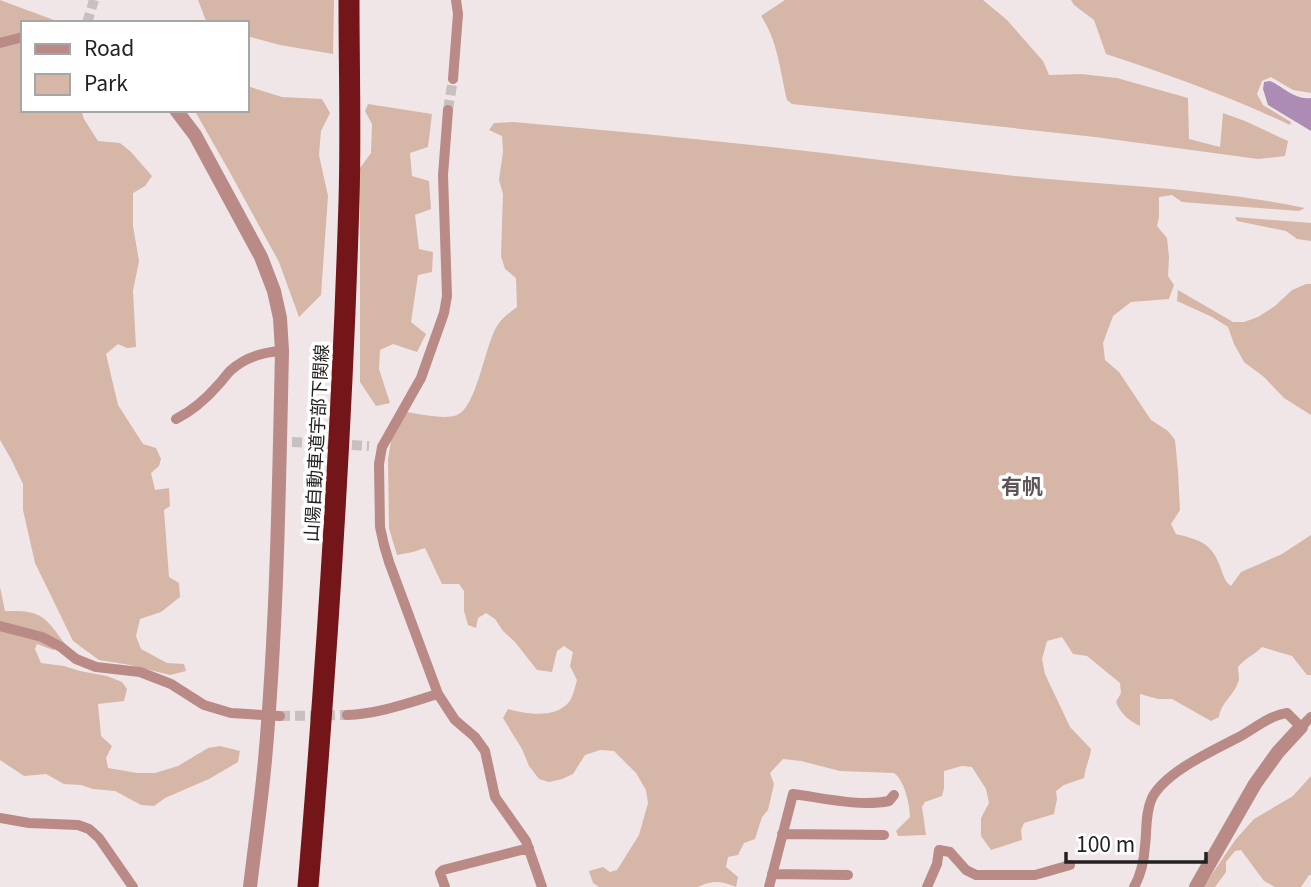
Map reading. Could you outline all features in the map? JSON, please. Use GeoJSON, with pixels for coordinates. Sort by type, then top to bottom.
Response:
{"type":"FeatureCollection","features":[{"type":"Feature","properties":{"kind":"highway","name":"山陽自動車道宇部下関線"},"geometry":{"type":"LineString","coordinates":[[308,887],[337,474],[349,199],[349,0]]}},
{"type":"Feature","properties":{"kind":"street"},"geometry":{"type":"LineString","coordinates":[[453,79],[458,14],[456,0]]}},
{"type":"Feature","properties":{"kind":"street"},"geometry":{"type":"LineString","coordinates":[[0,43],[21,38]]}},
{"type":"Feature","properties":{"kind":"street"},"geometry":{"type":"LineString","coordinates":[[448,110],[443,175],[447,296],[444,313],[421,378],[382,447],[379,464],[380,527],[384,545],[438,694],[455,720],[475,737],[485,751],[495,797],[529,848],[542,887]]}},
{"type":"Feature","properties":{"kind":"street"},"geometry":{"type":"LineString","coordinates":[[178,112],[195,135],[261,257],[274,291],[280,318],[286,442],[276,558],[274,716],[250,887]]}},
{"type":"Feature","properties":{"kind":"street"},"geometry":{"type":"LineString","coordinates":[[176,419],[201,403],[231,370],[251,357],[265,352],[282,351]]}},
{"type":"Feature","properties":{"kind":"street"},"geometry":{"type":"LineString","coordinates":[[369,446],[382,447]]}},
{"type":"Feature","properties":{"kind":"street"},"geometry":{"type":"LineString","coordinates":[[0,626],[42,637],[76,659],[96,667],[140,672],[171,684],[204,705],[231,713],[274,716]]}},
{"type":"Feature","properties":{"kind":"street"},"geometry":{"type":"LineString","coordinates":[[346,715],[389,709],[438,694]]}},
{"type":"Feature","properties":{"kind":"street"},"geometry":{"type":"LineString","coordinates":[[1134,887],[1145,847],[1148,812],[1158,789],[1211,750],[1279,714],[1287,713],[1306,722],[1278,752],[1255,783],[1196,887]]}},
{"type":"Feature","properties":{"kind":"street"},"geometry":{"type":"LineString","coordinates":[[769,887],[793,794],[839,801],[881,803],[890,801],[894,795]]}},
{"type":"Feature","properties":{"kind":"street"},"geometry":{"type":"LineString","coordinates":[[0,818],[29,823],[78,825],[89,829],[99,838],[133,887]]}},
{"type":"Feature","properties":{"kind":"street"},"geometry":{"type":"LineString","coordinates":[[782,834],[884,835]]}},
{"type":"Feature","properties":{"kind":"street"},"geometry":{"type":"LineString","coordinates":[[446,887],[440,873],[443,870],[529,848]]}},
{"type":"Feature","properties":{"kind":"street"},"geometry":{"type":"LineString","coordinates":[[928,887],[939,850],[950,852],[966,870],[976,875],[1035,874],[1070,866]]}},
{"type":"Feature","properties":{"kind":"street"},"geometry":{"type":"LineString","coordinates":[[772,874],[848,875]]}},
{"type":"Feature","properties":{"kind":"green space"},"geometry":{"type":"Polygon","coordinates":[[[0,0],[57,21],[21,21],[21,112],[82,112],[98,141],[120,143],[152,176],[145,186],[133,193],[133,226],[139,261],[133,291],[136,347],[127,348],[118,344],[106,354],[118,405],[143,444],[156,448],[161,459],[159,466],[151,473],[155,490],[169,488],[170,506],[164,510],[169,577],[179,583],[180,597],[161,612],[140,619],[136,636],[141,649],[167,663],[184,664],[186,671],[170,675],[99,660],[73,641],[35,563],[23,510],[23,484],[0,440],[0,0]]]}},
{"type":"Feature","properties":{"kind":"green space"},"geometry":{"type":"Polygon","coordinates":[[[198,0],[334,0],[333,54],[248,36],[248,21],[206,21],[198,0]]]}},
{"type":"Feature","properties":{"kind":"green space"},"geometry":{"type":"Polygon","coordinates":[[[785,0],[983,0],[1007,20],[1043,61],[1049,75],[1081,74],[1117,78],[1188,98],[1189,139],[1220,147],[1223,113],[1288,141],[1285,156],[1258,159],[1095,137],[792,104],[787,100],[775,46],[761,16],[785,0]]]}},
{"type":"Feature","properties":{"kind":"green space"},"geometry":{"type":"Polygon","coordinates":[[[1071,0],[1311,0],[1311,93],[1293,90],[1271,77],[1262,81],[1257,94],[1263,105],[1291,122],[1290,125],[1200,87],[1106,54],[1094,20],[1071,0]]]}},
{"type":"Feature","properties":{"kind":"green space"},"geometry":{"type":"Polygon","coordinates":[[[248,86],[282,97],[322,99],[330,113],[321,131],[319,155],[328,196],[321,295],[299,317],[279,262],[196,113],[248,112],[248,86]]]}},
{"type":"Feature","properties":{"kind":"green space"},"geometry":{"type":"Polygon","coordinates":[[[368,104],[432,114],[428,147],[410,153],[412,176],[429,181],[431,209],[415,215],[419,249],[433,252],[432,272],[418,275],[411,322],[426,334],[417,352],[393,344],[380,350],[379,369],[390,403],[376,406],[360,382],[360,168],[371,153],[372,124],[365,111],[368,104]]]}},
{"type":"Feature","properties":{"kind":"green space"},"geometry":{"type":"Polygon","coordinates":[[[513,122],[761,146],[1015,176],[1197,192],[1305,208],[1299,211],[1182,202],[1172,195],[1159,197],[1157,226],[1167,238],[1168,276],[1174,285],[1169,299],[1131,302],[1113,316],[1103,343],[1105,360],[1119,372],[1151,420],[1168,431],[1175,440],[1180,510],[1171,524],[1176,534],[1198,540],[1208,547],[1231,586],[1241,572],[1282,554],[1311,535],[1311,675],[1307,675],[1292,656],[1262,647],[1238,667],[1239,679],[1219,717],[1211,721],[1172,699],[1158,699],[1140,694],[1140,726],[1125,716],[1116,702],[1121,693],[1120,683],[1087,656],[1073,654],[1062,637],[1047,641],[1042,659],[1045,674],[1070,727],[1091,749],[1084,778],[1056,791],[1054,814],[1024,823],[1021,830],[1022,840],[991,850],[981,836],[981,818],[989,803],[986,789],[972,767],[962,766],[944,771],[942,796],[925,802],[922,807],[926,835],[898,836],[896,831],[910,817],[910,812],[908,799],[894,773],[840,771],[783,759],[770,773],[774,784],[768,810],[762,817],[755,839],[744,843],[738,855],[728,857],[726,867],[738,877],[736,887],[717,882],[698,887],[599,887],[593,883],[589,871],[603,867],[610,872],[617,870],[639,835],[648,803],[646,790],[636,773],[614,751],[600,750],[585,755],[573,774],[562,779],[549,782],[539,779],[503,718],[508,709],[548,713],[569,702],[577,680],[570,666],[573,652],[564,646],[557,651],[552,672],[537,670],[495,619],[486,613],[478,618],[476,628],[468,625],[464,611],[464,591],[459,584],[442,584],[425,548],[397,555],[389,528],[388,459],[392,435],[407,412],[446,417],[457,415],[464,410],[475,388],[497,326],[517,307],[516,278],[505,269],[501,256],[503,194],[499,180],[502,136],[489,130],[494,123],[513,122]]]}},
{"type":"Feature","properties":{"kind":"green space"},"geometry":{"type":"Polygon","coordinates":[[[1235,217],[1311,223],[1311,241],[1297,239],[1286,231],[1237,221],[1235,217]]]}},
{"type":"Feature","properties":{"kind":"green space"},"geometry":{"type":"Polygon","coordinates":[[[1311,284],[1311,415],[1284,398],[1264,377],[1244,362],[1228,327],[1177,301],[1178,290],[1233,322],[1244,322],[1258,317],[1292,290],[1311,284]]]}},
{"type":"Feature","properties":{"kind":"green space"},"geometry":{"type":"Polygon","coordinates":[[[0,587],[5,611],[41,616],[65,644],[53,650],[37,644],[35,649],[41,663],[107,676],[122,682],[127,689],[124,701],[98,704],[101,736],[112,746],[106,758],[108,768],[155,773],[178,766],[208,748],[220,746],[240,751],[238,762],[154,806],[141,805],[115,791],[64,784],[46,774],[24,776],[0,760],[0,587]]]}},
{"type":"Feature","properties":{"kind":"green space"},"geometry":{"type":"Polygon","coordinates":[[[1311,776],[1311,875],[1301,887],[1275,887],[1264,881],[1241,850],[1235,851],[1226,862],[1226,872],[1215,887],[1203,887],[1236,839],[1254,819],[1293,796],[1311,776]]]}},
{"type":"Feature","properties":{"kind":"shaded area"},"geometry":{"type":"Polygon","coordinates":[[[1270,81],[1294,95],[1311,98],[1311,131],[1268,105],[1263,89],[1264,82],[1270,81]]]}},
{"type":"Feature","properties":{"kind":"tunnel"},"geometry":{"type":"LineString","coordinates":[[88,21],[94,0]]}},
{"type":"Feature","properties":{"kind":"tunnel"},"geometry":{"type":"LineString","coordinates":[[448,110],[453,79]]}},
{"type":"Feature","properties":{"kind":"tunnel"},"geometry":{"type":"LineString","coordinates":[[292,442],[369,446]]}},
{"type":"Feature","properties":{"kind":"tunnel"},"geometry":{"type":"LineString","coordinates":[[280,716],[347,715]]}},
{"type":"Feature","properties":{"kind":"district","name":"有帆"},"geometry":{"type":"Point","coordinates":[1022,485]}}]}
